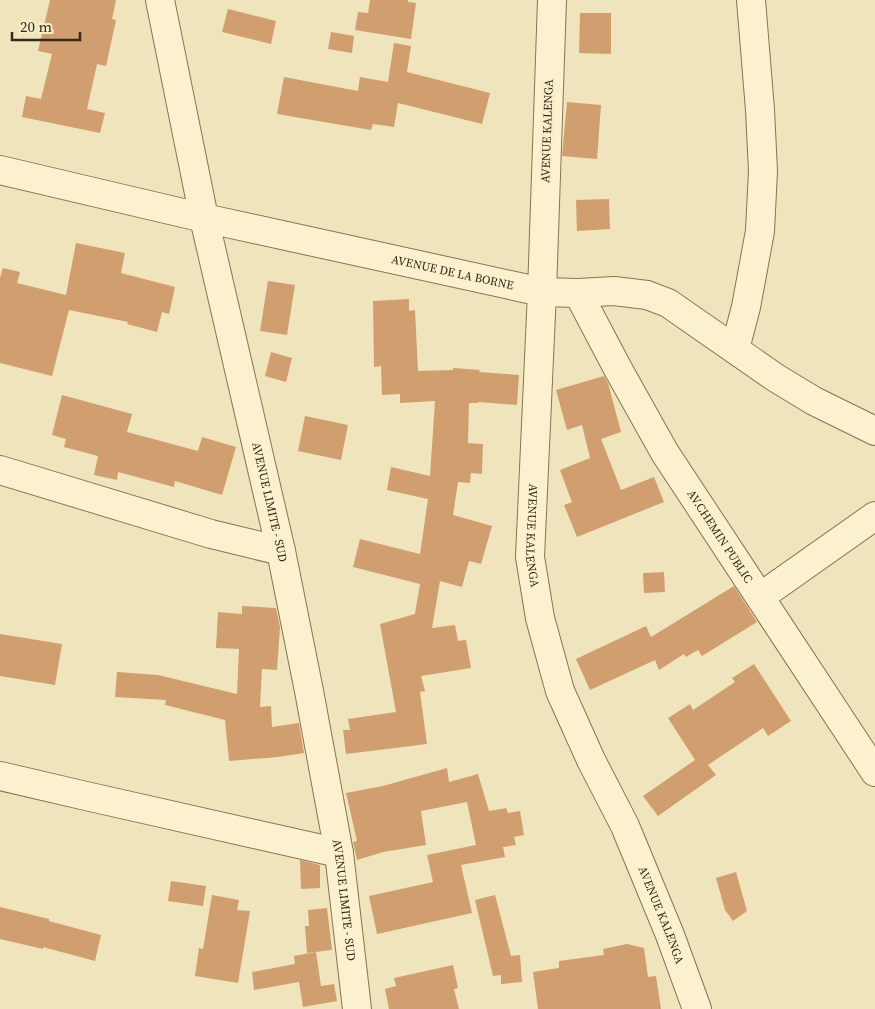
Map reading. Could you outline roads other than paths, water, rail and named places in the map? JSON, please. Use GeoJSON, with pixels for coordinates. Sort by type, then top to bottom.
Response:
{"type":"FeatureCollection","features":[{"type":"Feature","properties":{"kind":"street","name":"AVENUE LIMITE - SUD"},"geometry":{"type":"LineString","coordinates":[[160,0],[204,218],[281,551],[309,692],[339,852],[357,1009]]}},
{"type":"Feature","properties":{"kind":"street","name":"AVENUE KALENGA"},"geometry":{"type":"LineString","coordinates":[[552,0],[542,292],[530,557],[540,618],[560,691],[591,760],[625,826],[670,935],[697,1009]]}},
{"type":"Feature","properties":{"kind":"street"},"geometry":{"type":"LineString","coordinates":[[735,349],[746,307],[760,231],[763,171],[751,0]]}},
{"type":"Feature","properties":{"kind":"street","name":"AVENUE DE LA BORNE"},"geometry":{"type":"LineString","coordinates":[[0,170],[204,218],[542,292],[614,291],[647,295],[668,303],[776,378],[814,401],[875,431]]}},
{"type":"Feature","properties":{"kind":"street","name":"AV.CHEMIN PUBLIC"},"geometry":{"type":"LineString","coordinates":[[578,293],[665,453],[875,772]]}},
{"type":"Feature","properties":{"kind":"street"},"geometry":{"type":"LineString","coordinates":[[0,470],[211,534],[281,551]]}},
{"type":"Feature","properties":{"kind":"street"},"geometry":{"type":"LineString","coordinates":[[760,597],[875,516]]}},
{"type":"Feature","properties":{"kind":"street"},"geometry":{"type":"LineString","coordinates":[[0,776],[339,852]]}}]}
